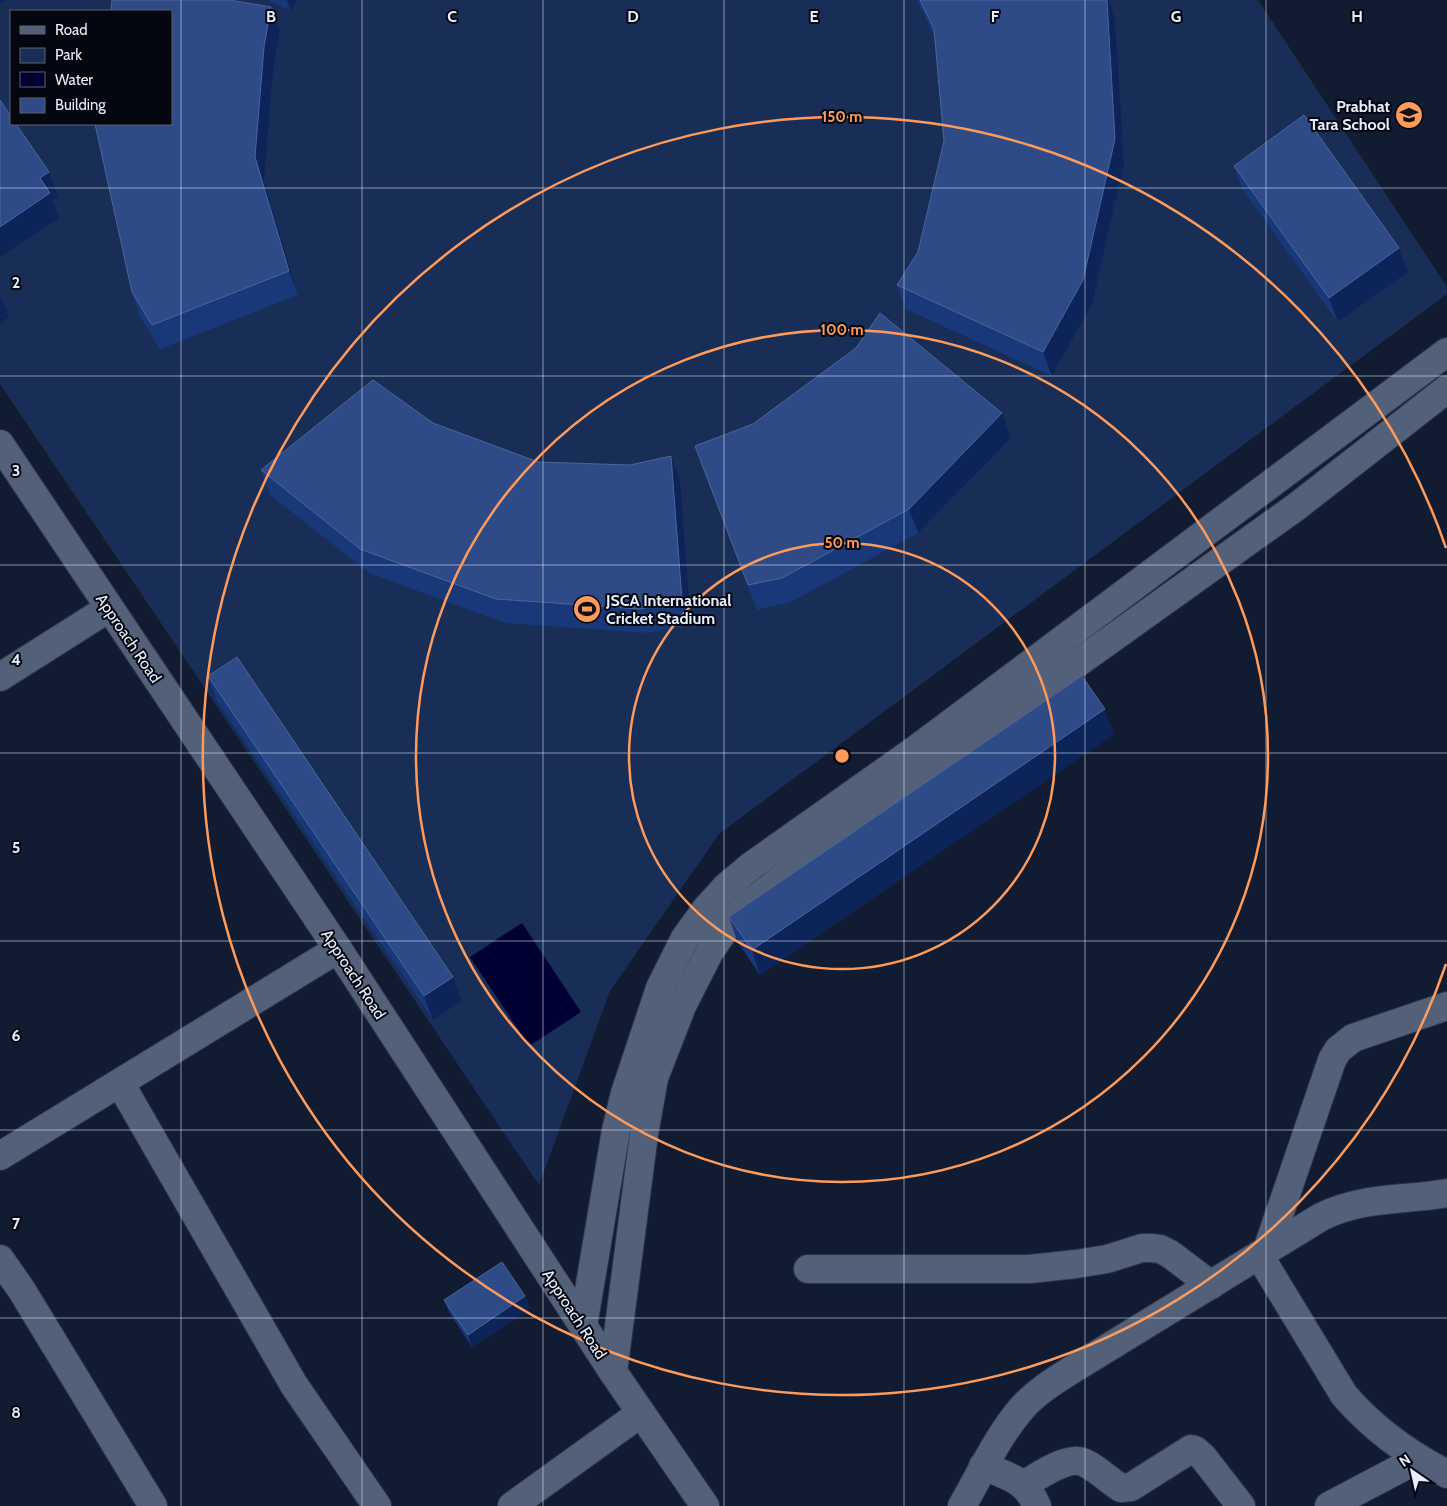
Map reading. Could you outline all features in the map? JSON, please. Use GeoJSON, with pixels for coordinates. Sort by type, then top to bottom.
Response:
{"type":"FeatureCollection","features":[{"type":"Feature","properties":{"kind":"street"},"geometry":{"type":"LineString","coordinates":[[583,1326],[616,1130],[625,1093],[660,988],[685,938],[706,908],[726,887],[751,866],[922,744],[1447,352]]}},
{"type":"Feature","properties":{"kind":"street"},"geometry":{"type":"LineString","coordinates":[[613,1372],[644,1134],[654,1078],[682,1006],[710,951],[728,925],[750,903],[794,869],[991,725],[1296,507],[1447,389]]}},
{"type":"Feature","properties":{"kind":"street","name":"Approach Road"},"geometry":{"type":"LineString","coordinates":[[0,444],[338,949],[613,1372],[705,1506]]}},
{"type":"Feature","properties":{"kind":"street"},"geometry":{"type":"LineString","coordinates":[[0,677],[109,608]]}},
{"type":"Feature","properties":{"kind":"street"},"geometry":{"type":"LineString","coordinates":[[0,1156],[338,949]]}},
{"type":"Feature","properties":{"kind":"street"},"geometry":{"type":"LineString","coordinates":[[1447,1006],[1353,1038],[1338,1050],[1332,1060],[1263,1253],[1344,1395],[1358,1412],[1378,1430],[1418,1459],[1447,1474]]}},
{"type":"Feature","properties":{"kind":"street"},"geometry":{"type":"LineString","coordinates":[[120,1083],[294,1385],[377,1506]]}},
{"type":"Feature","properties":{"kind":"street"},"geometry":{"type":"LineString","coordinates":[[962,1506],[1005,1431],[1023,1407],[1045,1387],[1338,1209],[1372,1201],[1446,1198]]}},
{"type":"Feature","properties":{"kind":"street"},"geometry":{"type":"LineString","coordinates":[[808,1269],[1030,1269],[1107,1259],[1142,1248],[1151,1248],[1160,1249],[1170,1254],[1211,1285]]}},
{"type":"Feature","properties":{"kind":"street"},"geometry":{"type":"LineString","coordinates":[[0,1259],[21,1289],[154,1506]]}},
{"type":"Feature","properties":{"kind":"street"},"geometry":{"type":"LineString","coordinates":[[512,1506],[641,1413]]}},
{"type":"Feature","properties":{"kind":"street"},"geometry":{"type":"LineString","coordinates":[[984,1466],[1018,1480],[1030,1495],[1062,1464],[1078,1460],[1115,1485],[1126,1489],[1192,1449],[1203,1456],[1242,1506]]}},
{"type":"Feature","properties":{"kind":"street"},"geometry":{"type":"LineString","coordinates":[[1330,1506],[1418,1459]]}},
{"type":"Feature","properties":{"kind":"green space","name":"JSCA International Cricket Stadium"},"geometry":{"type":"Polygon","coordinates":[[[0,0],[1258,0],[1447,287],[1447,294],[719,834],[610,991],[539,1185],[0,384],[0,0]]]}},
{"type":"Feature","properties":{"kind":"water"},"geometry":{"type":"Polygon","coordinates":[[[522,923],[581,1012],[529,1046],[470,957],[522,923]]]}},
{"type":"Feature","properties":{"kind":"building"},"geometry":{"type":"Polygon","coordinates":[[[112,0],[229,0],[271,7],[264,47],[255,157],[289,271],[152,325],[132,292],[95,125],[172,125],[172,10],[111,10],[112,0]]]}},
{"type":"Feature","properties":{"kind":"building"},"geometry":{"type":"Polygon","coordinates":[[[920,0],[1107,0],[1115,139],[1083,280],[1043,352],[897,285],[918,252],[944,141],[934,29],[920,0]]]}},
{"type":"Feature","properties":{"kind":"building"},"geometry":{"type":"Polygon","coordinates":[[[0,100],[10,115],[10,125],[17,125],[49,172],[40,178],[50,193],[0,227],[0,100]]]}},
{"type":"Feature","properties":{"kind":"building"},"geometry":{"type":"Polygon","coordinates":[[[1304,115],[1399,248],[1329,298],[1234,166],[1304,115]]]}},
{"type":"Feature","properties":{"kind":"building"},"geometry":{"type":"Polygon","coordinates":[[[880,313],[1002,413],[909,509],[782,578],[748,585],[695,446],[753,424],[856,348],[880,313]]]}},
{"type":"Feature","properties":{"kind":"building"},"geometry":{"type":"Polygon","coordinates":[[[373,380],[433,423],[538,462],[630,465],[671,456],[682,600],[640,609],[496,599],[360,549],[261,470],[373,380]]]}},
{"type":"Feature","properties":{"kind":"building"},"geometry":{"type":"Polygon","coordinates":[[[237,657],[453,977],[424,996],[208,676],[237,657]]]}},
{"type":"Feature","properties":{"kind":"building"},"geometry":{"type":"Polygon","coordinates":[[[1082,676],[1105,709],[752,950],[729,917],[1082,676]]]}},
{"type":"Feature","properties":{"kind":"building"},"geometry":{"type":"Polygon","coordinates":[[[502,1262],[525,1296],[468,1335],[444,1300],[502,1262]]]}},
{"type":"Feature","properties":{"kind":"place","name":"Prabhat Tara School"},"geometry":{"type":"Point","coordinates":[1409,115]}},
{"type":"Feature","properties":{"kind":"place","name":"JSCA International Cricket Stadium"},"geometry":{"type":"Point","coordinates":[587,609]}}]}
